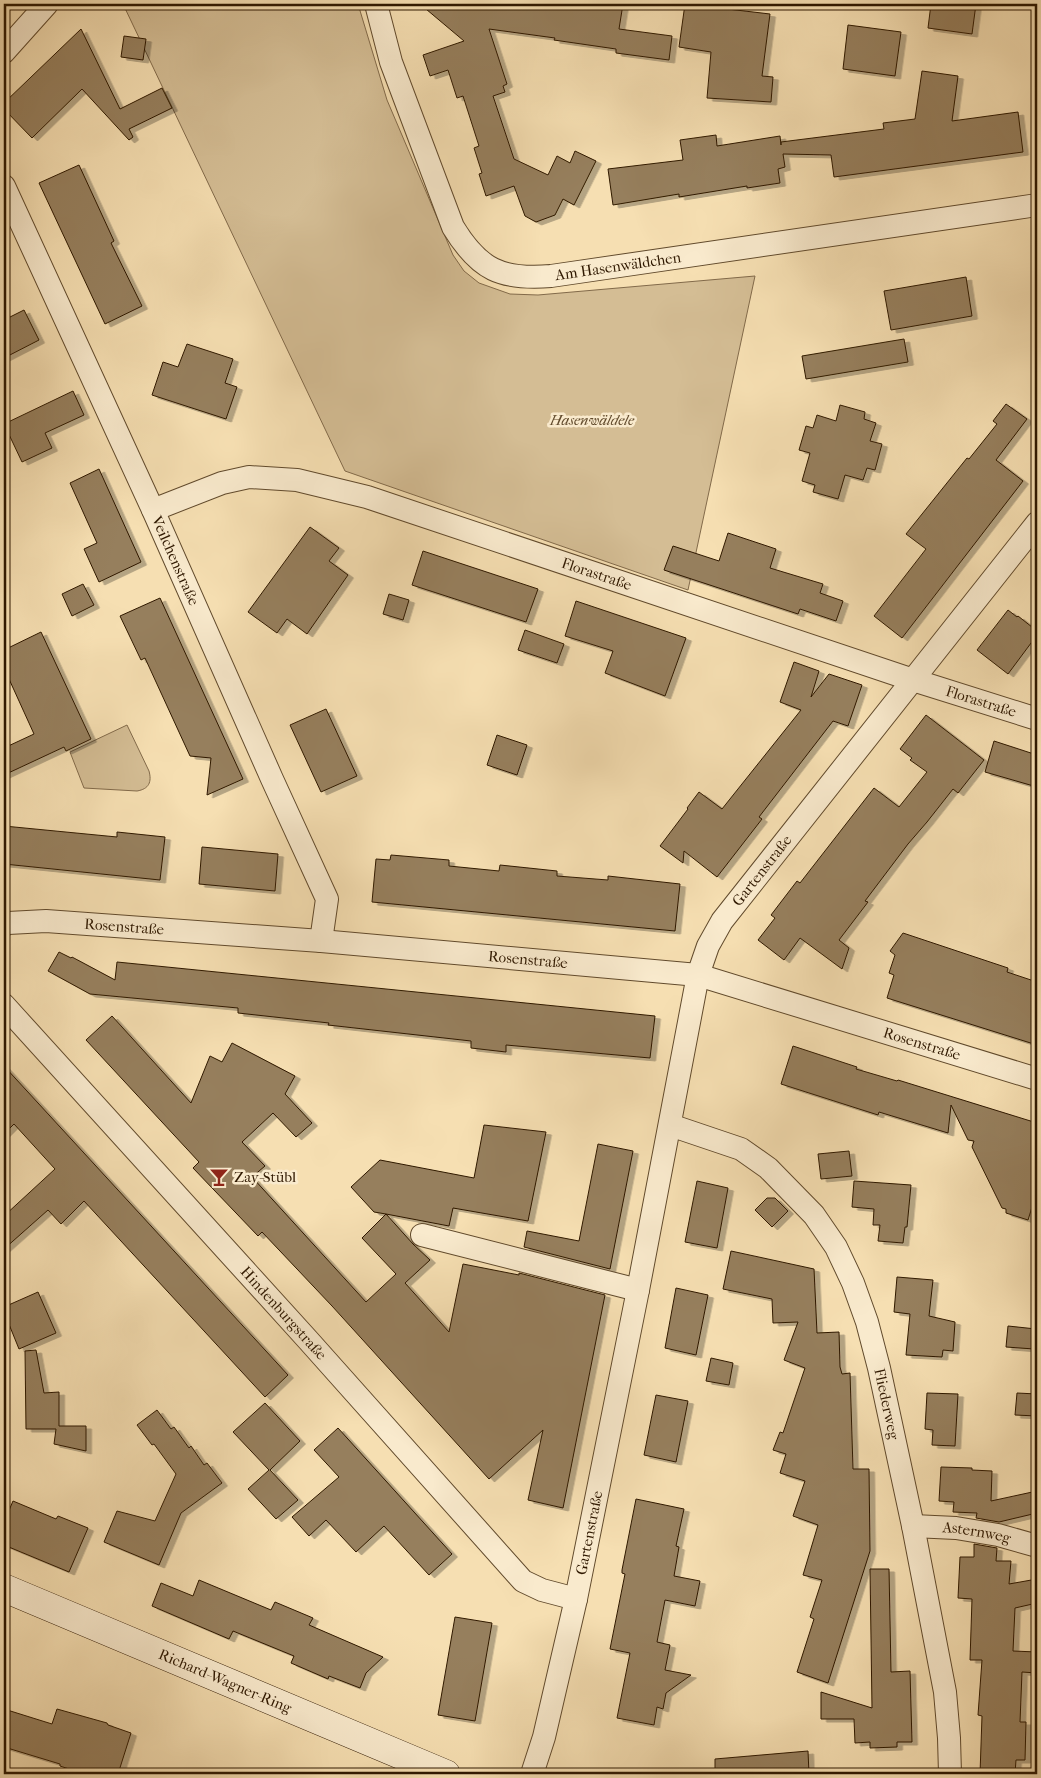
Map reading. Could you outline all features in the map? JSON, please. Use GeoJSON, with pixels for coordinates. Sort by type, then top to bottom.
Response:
{"type":"FeatureCollection","features":[{"type":"Feature","properties":{"kind":"street"},"geometry":{"type":"LineString","coordinates":[[4,52],[47,4]]}},
{"type":"Feature","properties":{"kind":"street","name":"Am Hasenwäldchen"},"geometry":{"type":"LineString","coordinates":[[376,4],[391,62],[453,227],[465,247],[478,260],[496,271],[532,278],[551,276],[1037,205]]}},
{"type":"Feature","properties":{"kind":"street","name":"Veilchenstraße"},"geometry":{"type":"LineString","coordinates":[[4,186],[153,510],[327,899],[321,941]]}},
{"type":"Feature","properties":{"kind":"street","name":"Florastraße"},"geometry":{"type":"LineString","coordinates":[[153,510],[222,483],[249,477],[298,480],[367,497],[913,680],[1037,719]]}},
{"type":"Feature","properties":{"kind":"street","name":"Gartenstraße"},"geometry":{"type":"LineString","coordinates":[[532,1774],[544,1738],[576,1599],[638,1290],[698,975],[708,946],[722,921],[1037,523]]}},
{"type":"Feature","properties":{"kind":"street","name":"Rosenstraße"},"geometry":{"type":"LineString","coordinates":[[4,925],[8,923],[46,921],[321,941],[698,975],[1037,1079]]}},
{"type":"Feature","properties":{"kind":"street","name":"Hindenburgstraße"},"geometry":{"type":"LineString","coordinates":[[4,1005],[308,1340],[523,1581],[542,1590],[576,1599]]}},
{"type":"Feature","properties":{"kind":"street","name":"Fliederweg"},"geometry":{"type":"LineString","coordinates":[[670,1125],[741,1149],[768,1168],[814,1215],[836,1247],[853,1283],[867,1322],[913,1526],[945,1692],[950,1774]]}},
{"type":"Feature","properties":{"kind":"street"},"geometry":{"type":"LineString","coordinates":[[422,1235],[638,1290]]}},
{"type":"Feature","properties":{"kind":"street","name":"Asternweg"},"geometry":{"type":"LineString","coordinates":[[913,1526],[956,1528],[998,1535],[1037,1546]]}},
{"type":"Feature","properties":{"kind":"street","name":"Richard-Wagner-Ring"},"geometry":{"type":"LineString","coordinates":[[4,1588],[446,1774]]}},
{"type":"Feature","properties":{"kind":"green space","name":"Hasenwäldele"},"geometry":{"type":"Polygon","coordinates":[[[123,4],[358,4],[387,100],[453,255],[464,271],[479,283],[510,294],[538,295],[755,276],[688,590],[345,471],[123,4]]]}},
{"type":"Feature","properties":{"kind":"green space"},"geometry":{"type":"Polygon","coordinates":[[[127,725],[149,771],[150,778],[147,787],[137,791],[84,788],[70,752],[127,725]]]}},
{"type":"Feature","properties":{"kind":"building"},"geometry":{"type":"Polygon","coordinates":[[[420,4],[623,4],[619,29],[672,36],[669,60],[616,53],[616,49],[554,40],[555,38],[489,29],[507,84],[503,86],[505,92],[493,96],[514,159],[548,175],[557,156],[570,163],[575,151],[596,161],[574,205],[563,199],[555,215],[536,222],[525,216],[514,186],[486,196],[479,174],[482,173],[474,148],[479,146],[463,96],[457,98],[448,70],[430,76],[423,55],[464,41],[420,4]]]}},
{"type":"Feature","properties":{"kind":"building"},"geometry":{"type":"Polygon","coordinates":[[[685,4],[770,14],[762,76],[773,77],[771,102],[707,98],[711,52],[679,47],[685,4]]]}},
{"type":"Feature","properties":{"kind":"building"},"geometry":{"type":"Polygon","coordinates":[[[931,4],[976,4],[972,34],[928,28],[931,4]]]}},
{"type":"Feature","properties":{"kind":"building"},"geometry":{"type":"Polygon","coordinates":[[[848,25],[901,32],[895,76],[843,69],[848,25]]]}},
{"type":"Feature","properties":{"kind":"building"},"geometry":{"type":"Polygon","coordinates":[[[81,29],[120,109],[162,88],[172,108],[129,129],[133,137],[129,140],[82,89],[32,138],[4,109],[4,103],[81,29]]]}},
{"type":"Feature","properties":{"kind":"building"},"geometry":{"type":"Polygon","coordinates":[[[124,36],[146,39],[143,60],[121,57],[124,36]]]}},
{"type":"Feature","properties":{"kind":"building"},"geometry":{"type":"Polygon","coordinates":[[[922,71],[958,76],[952,121],[1018,112],[1023,152],[834,177],[831,155],[783,154],[785,167],[778,169],[780,183],[747,188],[747,186],[679,197],[679,194],[613,205],[608,169],[683,160],[680,140],[716,135],[717,146],[780,136],[781,145],[781,142],[884,129],[883,123],[915,119],[922,71]]]}},
{"type":"Feature","properties":{"kind":"building"},"geometry":{"type":"Polygon","coordinates":[[[79,165],[114,241],[111,243],[142,306],[105,324],[39,183],[79,165]]]}},
{"type":"Feature","properties":{"kind":"building"},"geometry":{"type":"Polygon","coordinates":[[[966,277],[972,316],[891,330],[884,291],[966,277]]]}},
{"type":"Feature","properties":{"kind":"building"},"geometry":{"type":"Polygon","coordinates":[[[24,310],[39,340],[4,358],[4,320],[24,310]]]}},
{"type":"Feature","properties":{"kind":"building"},"geometry":{"type":"Polygon","coordinates":[[[904,339],[908,362],[806,379],[802,356],[904,339]]]}},
{"type":"Feature","properties":{"kind":"building"},"geometry":{"type":"Polygon","coordinates":[[[187,344],[233,359],[225,383],[237,387],[226,419],[152,395],[163,362],[178,367],[187,344]]]}},
{"type":"Feature","properties":{"kind":"building"},"geometry":{"type":"Polygon","coordinates":[[[73,391],[84,415],[45,433],[52,448],[22,462],[4,424],[73,391]]]}},
{"type":"Feature","properties":{"kind":"building"},"geometry":{"type":"Polygon","coordinates":[[[1006,404],[1027,419],[996,460],[1023,481],[902,638],[874,616],[926,549],[906,534],[997,424],[993,421],[1006,404]]]}},
{"type":"Feature","properties":{"kind":"building"},"geometry":{"type":"Polygon","coordinates":[[[840,405],[865,412],[864,419],[876,423],[870,441],[882,444],[875,470],[867,468],[863,480],[845,475],[838,499],[813,492],[815,485],[802,481],[810,453],[799,450],[806,426],[813,428],[817,415],[836,421],[840,405]]]}},
{"type":"Feature","properties":{"kind":"building"},"geometry":{"type":"Polygon","coordinates":[[[99,469],[141,562],[99,582],[84,549],[97,543],[70,483],[99,469]]]}},
{"type":"Feature","properties":{"kind":"building"},"geometry":{"type":"Polygon","coordinates":[[[310,527],[339,548],[329,561],[348,575],[307,634],[287,619],[277,633],[248,612],[310,527]]]}},
{"type":"Feature","properties":{"kind":"building"},"geometry":{"type":"Polygon","coordinates":[[[728,533],[776,549],[770,568],[823,584],[820,593],[843,601],[836,621],[800,609],[798,614],[664,570],[673,546],[719,561],[728,533]]]}},
{"type":"Feature","properties":{"kind":"building"},"geometry":{"type":"Polygon","coordinates":[[[423,551],[538,589],[526,622],[412,585],[423,551]]]}},
{"type":"Feature","properties":{"kind":"building"},"geometry":{"type":"Polygon","coordinates":[[[83,584],[94,605],[72,616],[62,594],[83,584]]]}},
{"type":"Feature","properties":{"kind":"building"},"geometry":{"type":"Polygon","coordinates":[[[389,594],[409,600],[403,620],[383,614],[389,594]]]}},
{"type":"Feature","properties":{"kind":"building"},"geometry":{"type":"Polygon","coordinates":[[[160,598],[243,779],[207,795],[211,758],[190,756],[145,658],[141,660],[120,616],[160,598]]]}},
{"type":"Feature","properties":{"kind":"building"},"geometry":{"type":"Polygon","coordinates":[[[576,601],[686,638],[665,696],[605,673],[613,651],[565,636],[576,601]]]}},
{"type":"Feature","properties":{"kind":"building"},"geometry":{"type":"Polygon","coordinates":[[[1008,610],[1037,631],[1037,635],[1008,674],[977,650],[1008,610]]]}},
{"type":"Feature","properties":{"kind":"building"},"geometry":{"type":"Polygon","coordinates":[[[525,630],[564,644],[557,663],[518,650],[525,630]]]}},
{"type":"Feature","properties":{"kind":"building"},"geometry":{"type":"Polygon","coordinates":[[[41,632],[91,739],[66,751],[64,747],[4,775],[4,748],[34,734],[4,668],[4,650],[41,632]]]}},
{"type":"Feature","properties":{"kind":"building"},"geometry":{"type":"Polygon","coordinates":[[[794,662],[819,671],[811,697],[829,674],[862,685],[848,726],[833,721],[759,817],[762,819],[717,877],[684,851],[683,863],[660,846],[699,792],[722,809],[801,710],[780,702],[794,662]]]}},
{"type":"Feature","properties":{"kind":"building"},"geometry":{"type":"Polygon","coordinates":[[[326,709],[357,776],[321,792],[290,725],[326,709]]]}},
{"type":"Feature","properties":{"kind":"building"},"geometry":{"type":"Polygon","coordinates":[[[926,715],[984,760],[958,793],[953,789],[865,901],[868,902],[839,940],[849,948],[842,969],[800,938],[784,960],[758,940],[775,918],[771,915],[797,881],[800,883],[874,788],[899,807],[927,772],[910,760],[912,758],[900,749],[926,715]]]}},
{"type":"Feature","properties":{"kind":"building"},"geometry":{"type":"Polygon","coordinates":[[[497,735],[527,745],[517,775],[487,765],[497,735]]]}},
{"type":"Feature","properties":{"kind":"building"},"geometry":{"type":"Polygon","coordinates":[[[994,741],[1037,755],[1037,787],[985,772],[994,741]]]}},
{"type":"Feature","properties":{"kind":"building"},"geometry":{"type":"Polygon","coordinates":[[[4,826],[117,837],[117,832],[165,837],[160,880],[4,864],[4,826]]]}},
{"type":"Feature","properties":{"kind":"building"},"geometry":{"type":"Polygon","coordinates":[[[202,847],[278,854],[275,891],[199,884],[202,847]]]}},
{"type":"Feature","properties":{"kind":"building"},"geometry":{"type":"Polygon","coordinates":[[[391,855],[449,860],[449,866],[499,871],[500,865],[557,871],[557,876],[608,880],[608,876],[680,884],[675,931],[372,902],[376,859],[390,860],[391,855]]]}},
{"type":"Feature","properties":{"kind":"building"},"geometry":{"type":"Polygon","coordinates":[[[903,933],[1008,968],[1007,972],[1037,982],[1037,1045],[887,998],[894,975],[889,973],[895,955],[890,951],[903,933]]]}},
{"type":"Feature","properties":{"kind":"building"},"geometry":{"type":"Polygon","coordinates":[[[59,952],[115,980],[117,962],[655,1016],[650,1058],[506,1045],[506,1052],[471,1048],[471,1041],[238,1013],[238,1008],[90,994],[48,971],[59,952]]]}},
{"type":"Feature","properties":{"kind":"building"},"geometry":{"type":"Polygon","coordinates":[[[112,1016],[191,1103],[210,1056],[222,1062],[232,1043],[295,1076],[285,1094],[312,1123],[296,1137],[273,1113],[242,1142],[265,1166],[252,1177],[366,1302],[396,1274],[362,1238],[386,1214],[430,1260],[405,1283],[449,1332],[463,1264],[519,1275],[519,1273],[605,1295],[563,1508],[528,1500],[543,1430],[489,1479],[262,1232],[258,1236],[193,1168],[199,1162],[86,1040],[112,1016]]]}},
{"type":"Feature","properties":{"kind":"building"},"geometry":{"type":"Polygon","coordinates":[[[793,1046],[857,1067],[856,1069],[1037,1123],[1037,1191],[1028,1220],[1006,1213],[1006,1209],[1002,1208],[972,1147],[974,1141],[968,1140],[951,1105],[948,1133],[879,1112],[878,1115],[781,1084],[793,1046]]]}},
{"type":"Feature","properties":{"kind":"building"},"geometry":{"type":"Polygon","coordinates":[[[4,1066],[288,1375],[265,1397],[84,1201],[61,1224],[48,1210],[4,1249],[4,1216],[55,1169],[14,1124],[4,1134],[4,1066]]]}},
{"type":"Feature","properties":{"kind":"building"},"geometry":{"type":"Polygon","coordinates":[[[484,1125],[546,1132],[528,1221],[453,1208],[449,1226],[374,1212],[351,1187],[380,1160],[474,1178],[484,1125]]]}},
{"type":"Feature","properties":{"kind":"building"},"geometry":{"type":"Polygon","coordinates":[[[598,1144],[633,1151],[610,1269],[524,1247],[527,1231],[579,1241],[598,1144]]]}},
{"type":"Feature","properties":{"kind":"building"},"geometry":{"type":"Polygon","coordinates":[[[849,1151],[852,1176],[821,1179],[818,1154],[849,1151]]]}},
{"type":"Feature","properties":{"kind":"building"},"geometry":{"type":"Polygon","coordinates":[[[697,1181],[728,1188],[717,1248],[685,1242],[697,1181]]]}},
{"type":"Feature","properties":{"kind":"building"},"geometry":{"type":"Polygon","coordinates":[[[854,1181],[911,1185],[907,1227],[905,1227],[903,1243],[878,1241],[880,1225],[873,1225],[874,1209],[852,1207],[854,1181]]]}},
{"type":"Feature","properties":{"kind":"building"},"geometry":{"type":"Polygon","coordinates":[[[767,1198],[775,1198],[788,1211],[772,1227],[755,1210],[767,1198]]]}},
{"type":"Feature","properties":{"kind":"building"},"geometry":{"type":"Polygon","coordinates":[[[731,1251],[814,1269],[817,1333],[839,1332],[840,1367],[842,1374],[850,1373],[853,1469],[869,1469],[870,1551],[828,1683],[797,1672],[814,1619],[810,1617],[822,1580],[803,1575],[818,1525],[793,1516],[805,1481],[780,1473],[786,1454],[773,1450],[780,1432],[783,1433],[805,1368],[784,1360],[798,1322],[773,1323],[772,1299],[723,1289],[731,1251]]]}},
{"type":"Feature","properties":{"kind":"building"},"geometry":{"type":"Polygon","coordinates":[[[897,1277],[933,1280],[929,1316],[955,1322],[953,1351],[943,1350],[942,1357],[906,1355],[910,1314],[894,1312],[897,1277]]]}},
{"type":"Feature","properties":{"kind":"building"},"geometry":{"type":"Polygon","coordinates":[[[676,1288],[708,1295],[696,1355],[665,1348],[676,1288]]]}},
{"type":"Feature","properties":{"kind":"building"},"geometry":{"type":"Polygon","coordinates":[[[38,1292],[56,1333],[19,1349],[4,1312],[4,1307],[38,1292]]]}},
{"type":"Feature","properties":{"kind":"building"},"geometry":{"type":"Polygon","coordinates":[[[1008,1326],[1036,1329],[1034,1349],[1006,1347],[1008,1326]]]}},
{"type":"Feature","properties":{"kind":"building"},"geometry":{"type":"Polygon","coordinates":[[[36,1350],[44,1393],[59,1392],[59,1426],[86,1426],[86,1451],[54,1444],[56,1429],[26,1429],[25,1351],[36,1350]]]}},
{"type":"Feature","properties":{"kind":"building"},"geometry":{"type":"Polygon","coordinates":[[[711,1358],[733,1363],[729,1385],[706,1381],[711,1358]]]}},
{"type":"Feature","properties":{"kind":"building"},"geometry":{"type":"Polygon","coordinates":[[[927,1393],[958,1394],[955,1446],[932,1445],[933,1430],[925,1429],[927,1393]]]}},
{"type":"Feature","properties":{"kind":"building"},"geometry":{"type":"Polygon","coordinates":[[[1017,1393],[1037,1394],[1037,1416],[1015,1415],[1017,1393]]]}},
{"type":"Feature","properties":{"kind":"building"},"geometry":{"type":"Polygon","coordinates":[[[656,1395],[688,1401],[676,1462],[644,1455],[656,1395]]]}},
{"type":"Feature","properties":{"kind":"building"},"geometry":{"type":"Polygon","coordinates":[[[265,1403],[300,1441],[270,1470],[298,1500],[276,1519],[248,1489],[269,1470],[233,1432],[265,1403]]]}},
{"type":"Feature","properties":{"kind":"building"},"geometry":{"type":"Polygon","coordinates":[[[157,1410],[171,1429],[174,1427],[189,1448],[191,1446],[204,1465],[207,1463],[222,1483],[181,1513],[159,1565],[104,1542],[117,1511],[155,1521],[176,1474],[137,1425],[157,1410]]]}},
{"type":"Feature","properties":{"kind":"building"},"geometry":{"type":"Polygon","coordinates":[[[338,1428],[452,1554],[429,1575],[384,1526],[356,1552],[326,1520],[309,1536],[292,1517],[339,1477],[314,1450],[338,1428]]]}},
{"type":"Feature","properties":{"kind":"building"},"geometry":{"type":"Polygon","coordinates":[[[941,1467],[992,1471],[991,1501],[1037,1491],[1037,1513],[999,1522],[976,1518],[977,1513],[953,1512],[954,1502],[939,1501],[941,1467]]]}},
{"type":"Feature","properties":{"kind":"building"},"geometry":{"type":"Polygon","coordinates":[[[636,1499],[684,1509],[676,1546],[679,1547],[674,1576],[700,1581],[695,1606],[665,1600],[657,1642],[670,1645],[665,1670],[691,1675],[666,1693],[663,1709],[657,1707],[654,1725],[617,1718],[630,1653],[610,1649],[625,1574],[622,1573],[622,1570],[636,1499]]]}},
{"type":"Feature","properties":{"kind":"building"},"geometry":{"type":"Polygon","coordinates":[[[13,1501],[56,1519],[58,1516],[88,1528],[69,1572],[4,1545],[4,1522],[13,1501]]]}},
{"type":"Feature","properties":{"kind":"building"},"geometry":{"type":"Polygon","coordinates":[[[974,1544],[997,1548],[996,1561],[1011,1561],[1009,1584],[1037,1579],[1037,1603],[1015,1608],[1013,1651],[1037,1652],[1037,1673],[1022,1672],[1020,1722],[1026,1722],[1025,1760],[1016,1760],[1015,1774],[980,1774],[982,1716],[978,1715],[982,1660],[970,1660],[972,1599],[958,1598],[960,1557],[974,1557],[974,1544]]]}},
{"type":"Feature","properties":{"kind":"building"},"geometry":{"type":"Polygon","coordinates":[[[870,1569],[889,1569],[891,1672],[910,1671],[912,1742],[897,1742],[897,1747],[870,1748],[870,1742],[855,1743],[854,1719],[821,1719],[821,1692],[872,1708],[870,1569]]]}},
{"type":"Feature","properties":{"kind":"building"},"geometry":{"type":"Polygon","coordinates":[[[199,1580],[271,1610],[275,1602],[313,1618],[309,1625],[383,1657],[366,1673],[360,1688],[329,1676],[328,1679],[291,1663],[294,1656],[233,1631],[229,1639],[152,1606],[161,1583],[193,1596],[199,1580]]]}},
{"type":"Feature","properties":{"kind":"building"},"geometry":{"type":"Polygon","coordinates":[[[455,1617],[492,1623],[475,1721],[438,1715],[455,1617]]]}},
{"type":"Feature","properties":{"kind":"building"},"geometry":{"type":"Polygon","coordinates":[[[4,1709],[52,1724],[57,1709],[107,1723],[131,1733],[118,1774],[84,1774],[60,1766],[60,1764],[4,1747],[4,1709]]]}},
{"type":"Feature","properties":{"kind":"building"},"geometry":{"type":"Polygon","coordinates":[[[808,1751],[809,1774],[715,1774],[715,1759],[808,1751]]]}},
{"type":"Feature","properties":{"kind":"place","name":"Zay-Stübl"},"geometry":{"type":"Point","coordinates":[219,1177]}}]}
